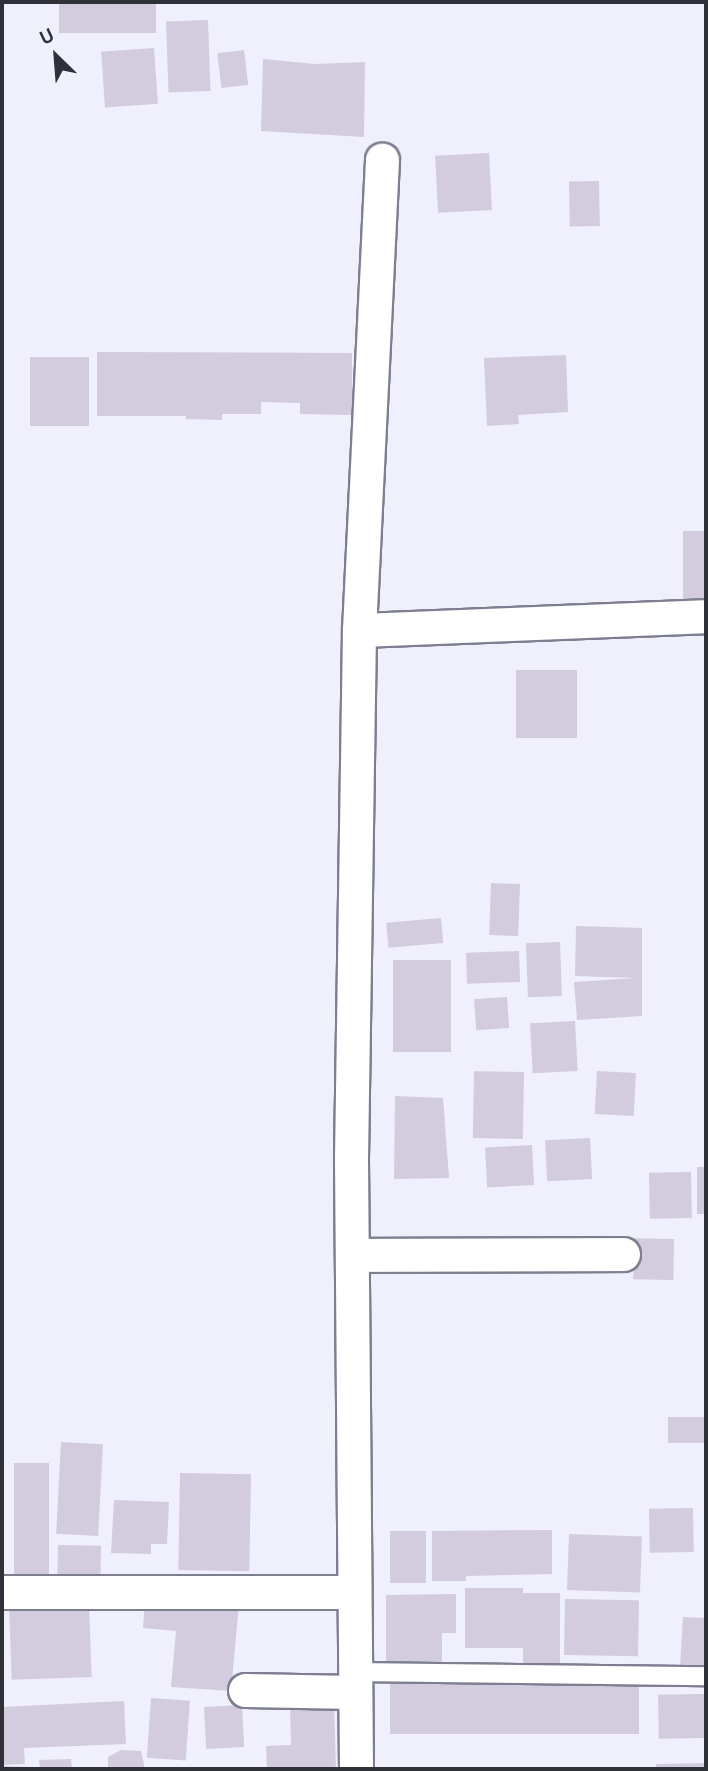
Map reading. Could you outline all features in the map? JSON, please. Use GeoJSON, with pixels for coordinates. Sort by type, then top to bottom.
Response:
{"type":"FeatureCollection","features":[{"type":"Feature","properties":{"kind":"street"},"geometry":{"type":"LineString","coordinates":[[356,1769],[352,1255],[359,630],[382,160]]}},
{"type":"Feature","properties":{"kind":"street"},"geometry":{"type":"LineString","coordinates":[[359,630],[706,616]]}},
{"type":"Feature","properties":{"kind":"street"},"geometry":{"type":"LineString","coordinates":[[352,1255],[623,1254]]}},
{"type":"Feature","properties":{"kind":"street"},"geometry":{"type":"LineString","coordinates":[[2,1592],[355,1592]]}},
{"type":"Feature","properties":{"kind":"street"},"geometry":{"type":"LineString","coordinates":[[245,1690],[355,1682]]}},
{"type":"Feature","properties":{"kind":"lane"},"geometry":{"type":"LineString","coordinates":[[355,1682],[706,1676]]}},
{"type":"Feature","properties":{"kind":"building"},"geometry":{"type":"Polygon","coordinates":[[[59,2],[156,2],[156,33],[59,33],[59,2]]]}},
{"type":"Feature","properties":{"kind":"building"},"geometry":{"type":"Polygon","coordinates":[[[208,20],[210,91],[169,92],[166,21],[208,20]]]}},
{"type":"Feature","properties":{"kind":"building"},"geometry":{"type":"Polygon","coordinates":[[[154,48],[158,104],[105,108],[101,52],[154,48]]]}},
{"type":"Feature","properties":{"kind":"building"},"geometry":{"type":"Polygon","coordinates":[[[244,50],[248,85],[221,88],[217,53],[244,50]]]}},
{"type":"Feature","properties":{"kind":"building"},"geometry":{"type":"Polygon","coordinates":[[[263,59],[315,64],[365,62],[364,137],[261,131],[263,59]]]}},
{"type":"Feature","properties":{"kind":"building"},"geometry":{"type":"Polygon","coordinates":[[[489,153],[492,210],[438,213],[435,156],[489,153]]]}},
{"type":"Feature","properties":{"kind":"building"},"geometry":{"type":"Polygon","coordinates":[[[599,181],[600,226],[570,227],[569,182],[599,181]]]}},
{"type":"Feature","properties":{"kind":"building"},"geometry":{"type":"Polygon","coordinates":[[[97,352],[352,353],[352,415],[300,414],[300,403],[261,402],[261,414],[222,414],[222,420],[186,419],[186,416],[97,416],[97,352]]]}},
{"type":"Feature","properties":{"kind":"building"},"geometry":{"type":"Polygon","coordinates":[[[566,355],[568,412],[518,415],[519,424],[487,426],[484,358],[566,355]]]}},
{"type":"Feature","properties":{"kind":"building"},"geometry":{"type":"Polygon","coordinates":[[[30,357],[89,357],[89,426],[30,426],[30,357]]]}},
{"type":"Feature","properties":{"kind":"building"},"geometry":{"type":"Polygon","coordinates":[[[683,531],[706,531],[706,601],[683,601],[683,531]]]}},
{"type":"Feature","properties":{"kind":"building"},"geometry":{"type":"Polygon","coordinates":[[[516,670],[577,670],[577,738],[516,738],[516,670]]]}},
{"type":"Feature","properties":{"kind":"building"},"geometry":{"type":"Polygon","coordinates":[[[491,883],[520,884],[518,936],[489,935],[491,883]]]}},
{"type":"Feature","properties":{"kind":"building"},"geometry":{"type":"Polygon","coordinates":[[[441,918],[443,943],[388,948],[386,923],[441,918]]]}},
{"type":"Feature","properties":{"kind":"building"},"geometry":{"type":"Polygon","coordinates":[[[576,926],[642,928],[642,1016],[577,1020],[574,982],[636,978],[575,976],[576,926]]]}},
{"type":"Feature","properties":{"kind":"building"},"geometry":{"type":"Polygon","coordinates":[[[560,942],[562,996],[528,997],[526,943],[560,942]]]}},
{"type":"Feature","properties":{"kind":"building"},"geometry":{"type":"Polygon","coordinates":[[[519,951],[520,982],[467,984],[466,953],[519,951]]]}},
{"type":"Feature","properties":{"kind":"building"},"geometry":{"type":"Polygon","coordinates":[[[393,960],[451,960],[451,1052],[393,1052],[393,960]]]}},
{"type":"Feature","properties":{"kind":"building"},"geometry":{"type":"Polygon","coordinates":[[[507,997],[509,1028],[476,1030],[474,999],[507,997]]]}},
{"type":"Feature","properties":{"kind":"building"},"geometry":{"type":"Polygon","coordinates":[[[575,1021],[578,1071],[533,1073],[530,1023],[575,1021]]]}},
{"type":"Feature","properties":{"kind":"building"},"geometry":{"type":"Polygon","coordinates":[[[474,1071],[524,1072],[523,1139],[473,1138],[474,1071]]]}},
{"type":"Feature","properties":{"kind":"building"},"geometry":{"type":"Polygon","coordinates":[[[597,1071],[636,1073],[634,1116],[595,1114],[597,1071]]]}},
{"type":"Feature","properties":{"kind":"building"},"geometry":{"type":"Polygon","coordinates":[[[395,1096],[443,1098],[449,1178],[394,1179],[395,1096]]]}},
{"type":"Feature","properties":{"kind":"building"},"geometry":{"type":"Polygon","coordinates":[[[590,1138],[592,1179],[547,1181],[545,1140],[590,1138]]]}},
{"type":"Feature","properties":{"kind":"building"},"geometry":{"type":"Polygon","coordinates":[[[532,1145],[534,1185],[487,1187],[485,1147],[532,1145]]]}},
{"type":"Feature","properties":{"kind":"building"},"geometry":{"type":"Polygon","coordinates":[[[697,1167],[706,1167],[706,1214],[697,1214],[697,1167]]]}},
{"type":"Feature","properties":{"kind":"building"},"geometry":{"type":"Polygon","coordinates":[[[691,1172],[692,1218],[650,1219],[649,1173],[691,1172]]]}},
{"type":"Feature","properties":{"kind":"building"},"geometry":{"type":"Polygon","coordinates":[[[634,1238],[674,1239],[673,1280],[633,1279],[634,1238]]]}},
{"type":"Feature","properties":{"kind":"building"},"geometry":{"type":"Polygon","coordinates":[[[668,1417],[706,1417],[706,1443],[668,1443],[668,1417]]]}},
{"type":"Feature","properties":{"kind":"building"},"geometry":{"type":"Polygon","coordinates":[[[61,1442],[103,1444],[98,1536],[56,1534],[61,1442]]]}},
{"type":"Feature","properties":{"kind":"building"},"geometry":{"type":"Polygon","coordinates":[[[14,1463],[49,1463],[49,1576],[14,1576],[14,1463]]]}},
{"type":"Feature","properties":{"kind":"building"},"geometry":{"type":"Polygon","coordinates":[[[180,1473],[251,1474],[249,1571],[178,1570],[180,1473]]]}},
{"type":"Feature","properties":{"kind":"building"},"geometry":{"type":"Polygon","coordinates":[[[114,1500],[169,1502],[167,1544],[151,1544],[151,1554],[111,1553],[114,1500]]]}},
{"type":"Feature","properties":{"kind":"building"},"geometry":{"type":"Polygon","coordinates":[[[693,1508],[694,1552],[650,1553],[649,1509],[693,1508]]]}},
{"type":"Feature","properties":{"kind":"building"},"geometry":{"type":"Polygon","coordinates":[[[552,1530],[552,1574],[466,1576],[466,1581],[432,1581],[432,1531],[552,1530]]]}},
{"type":"Feature","properties":{"kind":"building"},"geometry":{"type":"Polygon","coordinates":[[[390,1531],[426,1531],[426,1583],[390,1583],[390,1531]]]}},
{"type":"Feature","properties":{"kind":"building"},"geometry":{"type":"Polygon","coordinates":[[[569,1534],[642,1537],[640,1593],[567,1590],[569,1534]]]}},
{"type":"Feature","properties":{"kind":"building"},"geometry":{"type":"Polygon","coordinates":[[[58,1545],[101,1546],[100,1577],[57,1576],[58,1545]]]}},
{"type":"Feature","properties":{"kind":"building"},"geometry":{"type":"Polygon","coordinates":[[[465,1588],[523,1588],[523,1593],[560,1593],[560,1669],[523,1669],[523,1648],[465,1648],[465,1588]]]}},
{"type":"Feature","properties":{"kind":"building"},"geometry":{"type":"Polygon","coordinates":[[[456,1594],[456,1633],[442,1633],[442,1666],[386,1666],[386,1595],[456,1594]]]}},
{"type":"Feature","properties":{"kind":"building"},"geometry":{"type":"Polygon","coordinates":[[[145,1597],[239,1604],[231,1691],[171,1687],[176,1631],[143,1628],[145,1597]]]}},
{"type":"Feature","properties":{"kind":"building"},"geometry":{"type":"Polygon","coordinates":[[[565,1599],[639,1600],[638,1656],[564,1655],[565,1599]]]}},
{"type":"Feature","properties":{"kind":"building"},"geometry":{"type":"Polygon","coordinates":[[[89,1602],[92,1677],[12,1680],[9,1605],[89,1602]]]}},
{"type":"Feature","properties":{"kind":"building"},"geometry":{"type":"Polygon","coordinates":[[[683,1617],[706,1618],[706,1684],[679,1682],[683,1617]]]}},
{"type":"Feature","properties":{"kind":"building"},"geometry":{"type":"Polygon","coordinates":[[[390,1675],[639,1675],[639,1734],[390,1734],[390,1675]]]}},
{"type":"Feature","properties":{"kind":"building"},"geometry":{"type":"Polygon","coordinates":[[[704,1694],[705,1738],[659,1739],[658,1695],[704,1694]]]}},
{"type":"Feature","properties":{"kind":"building"},"geometry":{"type":"Polygon","coordinates":[[[151,1698],[190,1701],[186,1761],[147,1758],[151,1698]]]}},
{"type":"Feature","properties":{"kind":"building"},"geometry":{"type":"Polygon","coordinates":[[[124,1701],[126,1744],[24,1748],[25,1764],[2,1765],[2,1707],[124,1701]]]}},
{"type":"Feature","properties":{"kind":"building"},"geometry":{"type":"Polygon","coordinates":[[[334,1704],[336,1769],[267,1769],[266,1746],[291,1745],[290,1706],[334,1704]]]}},
{"type":"Feature","properties":{"kind":"building"},"geometry":{"type":"Polygon","coordinates":[[[242,1705],[244,1747],[206,1749],[204,1707],[242,1705]]]}},
{"type":"Feature","properties":{"kind":"building"},"geometry":{"type":"Polygon","coordinates":[[[121,1750],[141,1751],[145,1769],[108,1769],[108,1757],[121,1750]]]}},
{"type":"Feature","properties":{"kind":"building"},"geometry":{"type":"Polygon","coordinates":[[[71,1759],[72,1769],[40,1769],[39,1760],[71,1759]]]}},
{"type":"Feature","properties":{"kind":"building"},"geometry":{"type":"Polygon","coordinates":[[[706,1763],[706,1769],[656,1769],[656,1764],[706,1763]]]}},
{"type":"Feature","properties":{"kind":"building"},"geometry":{"type":"Polygon","coordinates":[[[2,1766],[32,1767],[32,1769],[2,1769],[2,1766]]]}}]}
